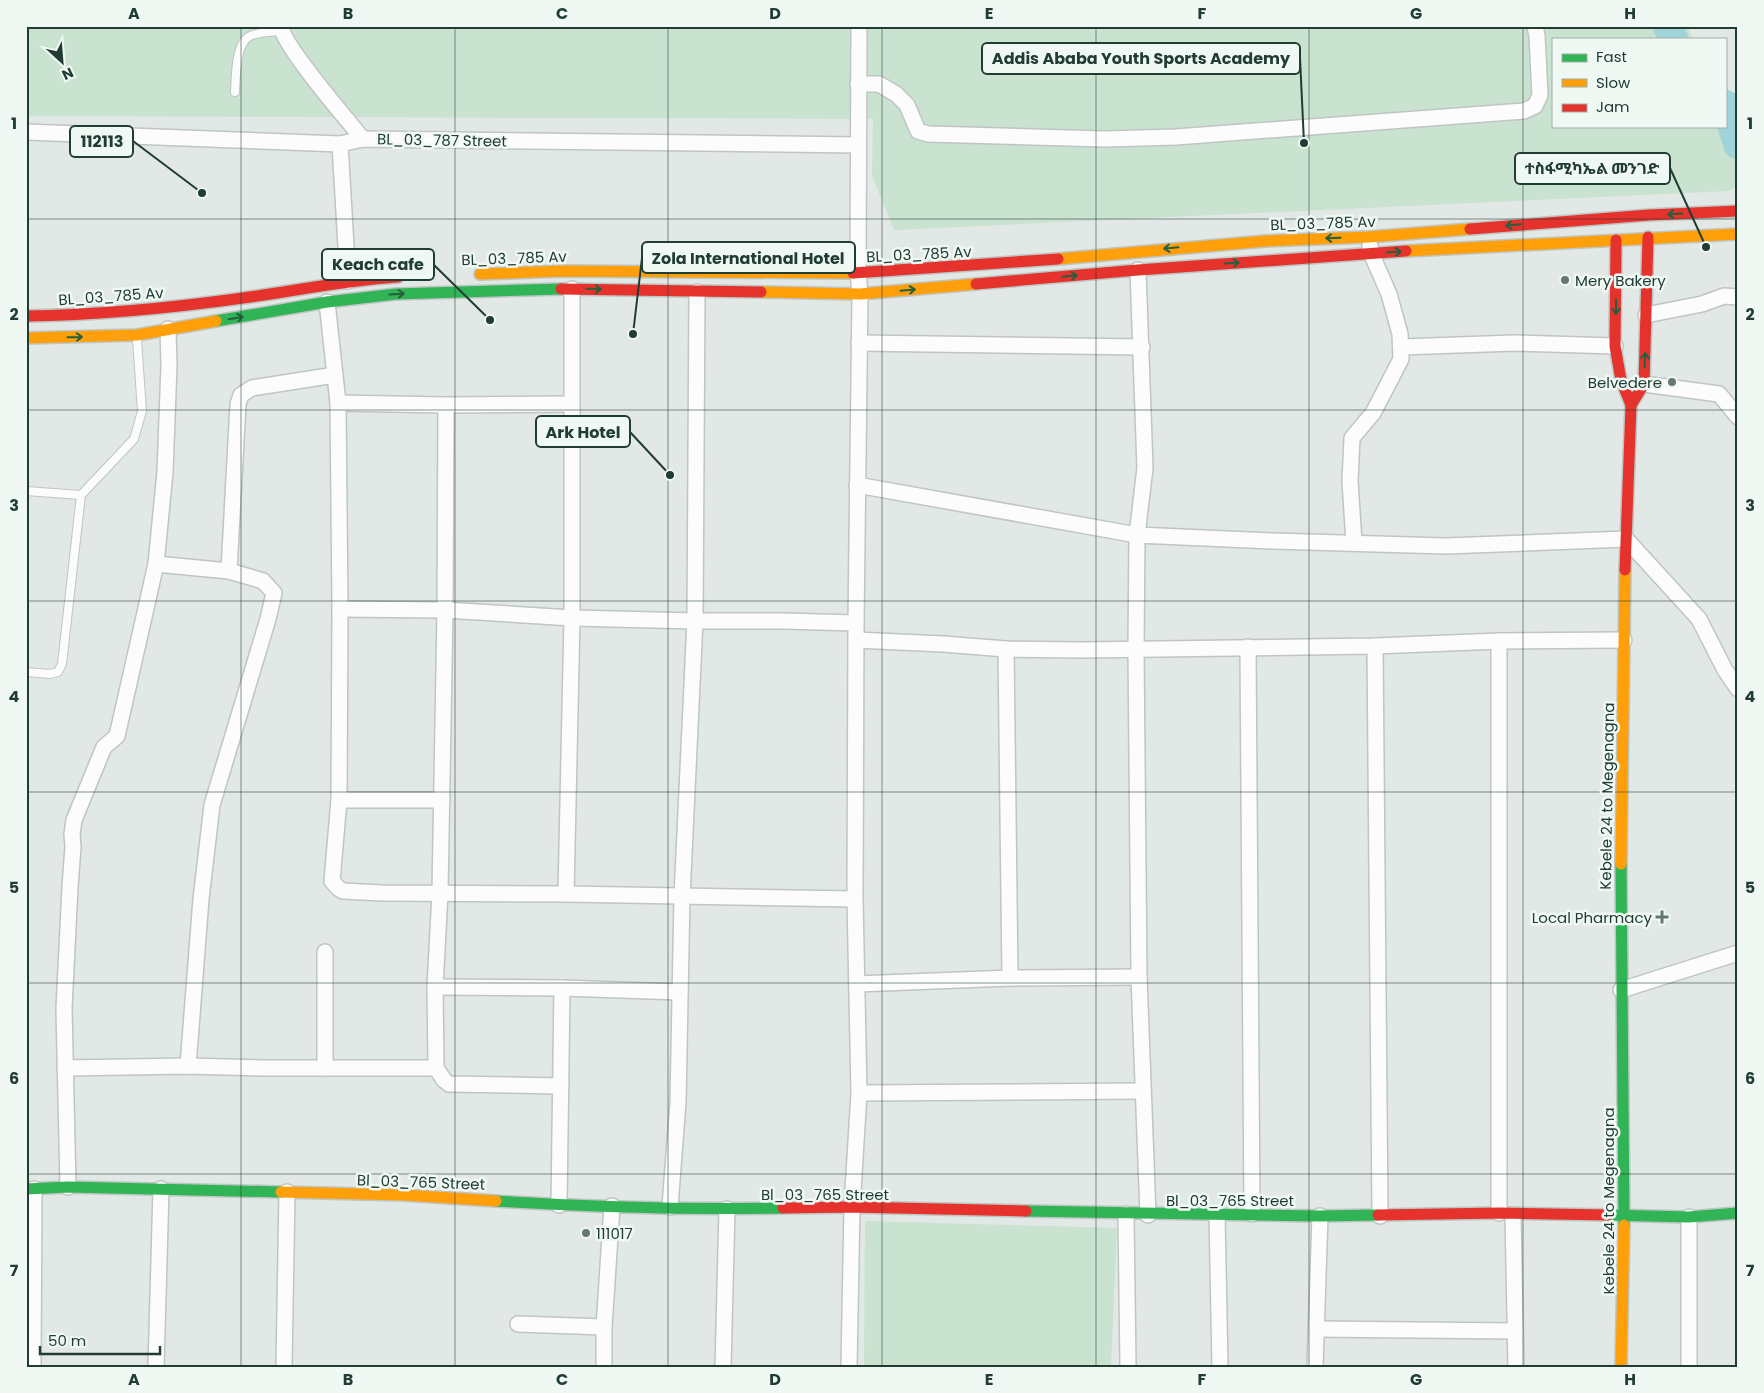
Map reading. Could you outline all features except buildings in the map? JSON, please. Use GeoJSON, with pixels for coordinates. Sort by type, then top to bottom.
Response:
{"type":"FeatureCollection","features":[{"type":"Feature","properties":{"kind":"main road","name":"BL_03_785 Av"},"geometry":{"type":"LineString","coordinates":[[473,274],[563,271],[858,272],[996,264],[1266,240],[1368,237],[1738,211]]}},
{"type":"Feature","properties":{"kind":"main road"},"geometry":{"type":"LineString","coordinates":[[26,338],[137,335],[327,302],[396,294],[572,289],[860,294],[1138,270],[1371,253],[1738,234]]}},
{"type":"Feature","properties":{"kind":"main road"},"geometry":{"type":"LineString","coordinates":[[1631,405],[1644,384],[1648,238]]}},
{"type":"Feature","properties":{"kind":"main road"},"geometry":{"type":"LineString","coordinates":[[1616,240],[1615,346],[1621,380],[1631,405]]}},
{"type":"Feature","properties":{"kind":"main road","name":"BL_03_785 Av"},"geometry":{"type":"LineString","coordinates":[[26,316],[120,313],[277,294],[348,281],[414,277]]}},
{"type":"Feature","properties":{"kind":"main road","name":"Kebele 24 to Megenagna"},"geometry":{"type":"LineString","coordinates":[[1621,1367],[1624,1216],[1621,823],[1626,539],[1631,405]]}},
{"type":"Feature","properties":{"kind":"main road","name":"Bl_03_765 Street"},"geometry":{"type":"LineString","coordinates":[[30,1189],[68,1187],[404,1195],[559,1205],[727,1209],[852,1207],[1148,1215],[1252,1214],[1320,1216],[1506,1214],[1689,1217],[1738,1214]]}},
{"type":"Feature","properties":{"kind":"street"},"geometry":{"type":"LineString","coordinates":[[849,1367],[852,1207],[859,1093],[855,899],[860,294],[858,272],[859,26]]}},
{"type":"Feature","properties":{"kind":"street"},"geometry":{"type":"LineString","coordinates":[[858,84],[879,84],[896,94],[907,105],[918,131],[928,134],[1105,139],[1167,137],[1524,111],[1535,106],[1540,95],[1535,26]]}},
{"type":"Feature","properties":{"kind":"street"},"geometry":{"type":"LineString","coordinates":[[281,28],[319,86],[363,139]]}},
{"type":"Feature","properties":{"kind":"street","name":"BL_03_787 Street"},"geometry":{"type":"LineString","coordinates":[[26,132],[340,144],[363,139],[858,146]]}},
{"type":"Feature","properties":{"kind":"street"},"geometry":{"type":"LineString","coordinates":[[340,144],[348,281]]}},
{"type":"Feature","properties":{"kind":"street"},"geometry":{"type":"LineString","coordinates":[[1354,543],[1350,482],[1352,438],[1373,413],[1401,358],[1400,334],[1389,294],[1371,253],[1368,237]]}},
{"type":"Feature","properties":{"kind":"street"},"geometry":{"type":"LineString","coordinates":[[1138,270],[1145,468],[1137,535],[1136,648],[1140,977],[1148,1215]]}},
{"type":"Feature","properties":{"kind":"street"},"geometry":{"type":"LineString","coordinates":[[566,894],[572,618],[572,289]]}},
{"type":"Feature","properties":{"kind":"street"},"geometry":{"type":"LineString","coordinates":[[670,1207],[678,1102],[682,896],[695,622],[697,292]]}},
{"type":"Feature","properties":{"kind":"street"},"geometry":{"type":"LineString","coordinates":[[1646,315],[1702,304],[1724,296],[1738,297]]}},
{"type":"Feature","properties":{"kind":"street"},"geometry":{"type":"LineString","coordinates":[[327,302],[338,403],[339,800],[332,881],[334,885],[343,891],[382,893],[855,899]]}},
{"type":"Feature","properties":{"kind":"street"},"geometry":{"type":"LineString","coordinates":[[68,1187],[64,1008],[74,820],[104,747],[116,736],[156,564],[165,472],[169,365],[168,329]]}},
{"type":"Feature","properties":{"kind":"street"},"geometry":{"type":"LineString","coordinates":[[859,343],[1142,347]]}},
{"type":"Feature","properties":{"kind":"street"},"geometry":{"type":"LineString","coordinates":[[1401,347],[1514,343],[1615,346]]}},
{"type":"Feature","properties":{"kind":"street"},"geometry":{"type":"LineString","coordinates":[[229,571],[238,404],[241,395],[252,388],[335,375]]}},
{"type":"Feature","properties":{"kind":"street"},"geometry":{"type":"LineString","coordinates":[[1644,384],[1719,394],[1738,416]]}},
{"type":"Feature","properties":{"kind":"street"},"geometry":{"type":"LineString","coordinates":[[338,403],[446,405],[571,404]]}},
{"type":"Feature","properties":{"kind":"street"},"geometry":{"type":"LineString","coordinates":[[446,405],[442,800],[435,987],[436,1068],[444,1080],[450,1084],[561,1086]]}},
{"type":"Feature","properties":{"kind":"street"},"geometry":{"type":"LineString","coordinates":[[857,485],[1137,535],[1446,546],[1626,539],[1699,619],[1725,670],[1738,689]]}},
{"type":"Feature","properties":{"kind":"street"},"geometry":{"type":"LineString","coordinates":[[156,564],[229,571],[263,581],[274,593],[268,619],[212,805],[201,899],[188,1066]]}},
{"type":"Feature","properties":{"kind":"street"},"geometry":{"type":"LineString","coordinates":[[340,609],[445,610],[572,618],[695,622],[783,621],[856,623]]}},
{"type":"Feature","properties":{"kind":"street"},"geometry":{"type":"LineString","coordinates":[[856,640],[1006,649],[1082,650],[1624,640]]}},
{"type":"Feature","properties":{"kind":"street"},"geometry":{"type":"LineString","coordinates":[[1499,641],[1506,1214],[1516,1367]]}},
{"type":"Feature","properties":{"kind":"street"},"geometry":{"type":"LineString","coordinates":[[1375,646],[1380,1216]]}},
{"type":"Feature","properties":{"kind":"street"},"geometry":{"type":"LineString","coordinates":[[1248,647],[1252,1214]]}},
{"type":"Feature","properties":{"kind":"street"},"geometry":{"type":"LineString","coordinates":[[1006,649],[1010,978]]}},
{"type":"Feature","properties":{"kind":"street"},"geometry":{"type":"LineString","coordinates":[[339,800],[442,800]]}},
{"type":"Feature","properties":{"kind":"street"},"geometry":{"type":"LineString","coordinates":[[325,952],[325,1068]]}},
{"type":"Feature","properties":{"kind":"street"},"geometry":{"type":"LineString","coordinates":[[1621,990],[1738,953]]}},
{"type":"Feature","properties":{"kind":"street"},"geometry":{"type":"LineString","coordinates":[[857,984],[1010,978],[1140,977]]}},
{"type":"Feature","properties":{"kind":"street"},"geometry":{"type":"LineString","coordinates":[[435,987],[562,988],[680,992]]}},
{"type":"Feature","properties":{"kind":"street"},"geometry":{"type":"LineString","coordinates":[[559,1205],[562,988]]}},
{"type":"Feature","properties":{"kind":"street"},"geometry":{"type":"LineString","coordinates":[[65,1068],[188,1066],[436,1068]]}},
{"type":"Feature","properties":{"kind":"street"},"geometry":{"type":"LineString","coordinates":[[859,1093],[1144,1091]]}},
{"type":"Feature","properties":{"kind":"street"},"geometry":{"type":"LineString","coordinates":[[30,1189],[33,1367]]}},
{"type":"Feature","properties":{"kind":"street"},"geometry":{"type":"LineString","coordinates":[[156,1367],[161,1189]]}},
{"type":"Feature","properties":{"kind":"street"},"geometry":{"type":"LineString","coordinates":[[284,1367],[286,1192]]}},
{"type":"Feature","properties":{"kind":"street"},"geometry":{"type":"LineString","coordinates":[[604,1367],[604,1327],[612,1206]]}},
{"type":"Feature","properties":{"kind":"street"},"geometry":{"type":"LineString","coordinates":[[723,1367],[727,1209]]}},
{"type":"Feature","properties":{"kind":"street"},"geometry":{"type":"LineString","coordinates":[[1126,1214],[1128,1367]]}},
{"type":"Feature","properties":{"kind":"street"},"geometry":{"type":"LineString","coordinates":[[1218,1214],[1220,1367]]}},
{"type":"Feature","properties":{"kind":"street"},"geometry":{"type":"LineString","coordinates":[[1315,1367],[1320,1216]]}},
{"type":"Feature","properties":{"kind":"street"},"geometry":{"type":"LineString","coordinates":[[1689,1217],[1689,1367]]}},
{"type":"Feature","properties":{"kind":"street"},"geometry":{"type":"LineString","coordinates":[[518,1324],[604,1327]]}},
{"type":"Feature","properties":{"kind":"street"},"geometry":{"type":"LineString","coordinates":[[1316,1329],[1515,1331]]}},
{"type":"Feature","properties":{"kind":"lane"},"geometry":{"type":"LineString","coordinates":[[235,92],[239,48],[245,39],[250,35],[281,28]]}},
{"type":"Feature","properties":{"kind":"lane"},"geometry":{"type":"LineString","coordinates":[[26,672],[50,674],[58,672],[62,664],[81,495],[134,439],[142,411],[137,335]]}},
{"type":"Feature","properties":{"kind":"lane"},"geometry":{"type":"LineString","coordinates":[[26,491],[81,495]]}},
{"type":"Feature","properties":{"kind":"green space"},"geometry":{"type":"Polygon","coordinates":[[[26,26],[1688,26],[1693,38],[1552,38],[1552,128],[1726,128],[1726,105],[1734,132],[1738,186],[1729,191],[894,230],[872,176],[873,119],[26,116],[26,26]]]}},
{"type":"Feature","properties":{"kind":"green space"},"geometry":{"type":"Polygon","coordinates":[[[865,1221],[1117,1228],[1111,1367],[864,1367],[865,1221]]]}},
{"type":"Feature","properties":{"kind":"waterway"},"geometry":{"type":"LineString","coordinates":[[1667,26],[1673,38]]}},
{"type":"Feature","properties":{"kind":"waterway"},"geometry":{"type":"LineString","coordinates":[[1726,107],[1738,145]]}},
{"type":"Feature","properties":{"kind":"traffic: fast"},"geometry":{"type":"LineString","coordinates":[[216,321],[327,302],[396,294],[561,289]]}},
{"type":"Feature","properties":{"kind":"traffic: fast"},"geometry":{"type":"LineString","coordinates":[[1621,864],[1624,1225]]}},
{"type":"Feature","properties":{"kind":"traffic: fast"},"geometry":{"type":"LineString","coordinates":[[26,1189],[68,1187],[281,1192]]}},
{"type":"Feature","properties":{"kind":"traffic: fast"},"geometry":{"type":"LineString","coordinates":[[496,1201],[639,1208],[783,1208]]}},
{"type":"Feature","properties":{"kind":"traffic: fast"},"geometry":{"type":"LineString","coordinates":[[1026,1211],[1320,1216],[1378,1215]]}},
{"type":"Feature","properties":{"kind":"traffic: fast"},"geometry":{"type":"LineString","coordinates":[[1608,1215],[1689,1217],[1738,1213]]}},
{"type":"Feature","properties":{"kind":"traffic: slow"},"geometry":{"type":"LineString","coordinates":[[1058,259],[1266,241],[1368,237],[1470,229]]}},
{"type":"Feature","properties":{"kind":"traffic: slow"},"geometry":{"type":"LineString","coordinates":[[1406,251],[1738,234]]}},
{"type":"Feature","properties":{"kind":"traffic: slow"},"geometry":{"type":"LineString","coordinates":[[480,274],[563,271],[853,273]]}},
{"type":"Feature","properties":{"kind":"traffic: slow"},"geometry":{"type":"LineString","coordinates":[[761,292],[860,294],[976,284]]}},
{"type":"Feature","properties":{"kind":"traffic: slow"},"geometry":{"type":"LineString","coordinates":[[26,338],[137,335],[216,321]]}},
{"type":"Feature","properties":{"kind":"traffic: slow"},"geometry":{"type":"LineString","coordinates":[[1621,864],[1625,570]]}},
{"type":"Feature","properties":{"kind":"traffic: slow"},"geometry":{"type":"LineString","coordinates":[[281,1192],[404,1195],[496,1201]]}},
{"type":"Feature","properties":{"kind":"traffic: slow"},"geometry":{"type":"LineString","coordinates":[[1621,1367],[1624,1225]]}},
{"type":"Feature","properties":{"kind":"traffic: jam"},"geometry":{"type":"LineString","coordinates":[[1470,229],[1649,215],[1738,211]]}},
{"type":"Feature","properties":{"kind":"traffic: jam"},"geometry":{"type":"LineString","coordinates":[[1631,405],[1644,384],[1648,237]]}},
{"type":"Feature","properties":{"kind":"traffic: jam"},"geometry":{"type":"LineString","coordinates":[[1616,240],[1615,346],[1621,380],[1631,405],[1625,570]]}},
{"type":"Feature","properties":{"kind":"traffic: jam"},"geometry":{"type":"LineString","coordinates":[[976,284],[1138,270],[1406,251]]}},
{"type":"Feature","properties":{"kind":"traffic: jam"},"geometry":{"type":"LineString","coordinates":[[853,273],[1058,259]]}},
{"type":"Feature","properties":{"kind":"traffic: jam"},"geometry":{"type":"LineString","coordinates":[[26,316],[108,313],[162,308],[398,277]]}},
{"type":"Feature","properties":{"kind":"traffic: jam"},"geometry":{"type":"LineString","coordinates":[[561,289],[761,292]]}},
{"type":"Feature","properties":{"kind":"traffic: jam"},"geometry":{"type":"LineString","coordinates":[[783,1208],[852,1207],[1026,1211]]}},
{"type":"Feature","properties":{"kind":"traffic: jam"},"geometry":{"type":"LineString","coordinates":[[1378,1215],[1499,1213],[1608,1215]]}},
{"type":"Feature","properties":{"kind":"place","name":"Addis Ababa Youth Sports Academy"},"geometry":{"type":"Point","coordinates":[1304,143]}},
{"type":"Feature","properties":{"kind":"place","name":"112113"},"geometry":{"type":"Point","coordinates":[202,193]}},
{"type":"Feature","properties":{"kind":"place","name":"ተስፋሚካኤል መንገድ"},"geometry":{"type":"Point","coordinates":[1706,247]}},
{"type":"Feature","properties":{"kind":"place","name":"Mery Bakery"},"geometry":{"type":"Point","coordinates":[1565,280]}},
{"type":"Feature","properties":{"kind":"place","name":"Keach cafe"},"geometry":{"type":"Point","coordinates":[490,320]}},
{"type":"Feature","properties":{"kind":"place","name":"Zola International Hotel"},"geometry":{"type":"Point","coordinates":[633,334]}},
{"type":"Feature","properties":{"kind":"place","name":"Belvedere"},"geometry":{"type":"Point","coordinates":[1672,382]}},
{"type":"Feature","properties":{"kind":"place","name":"Ark Hotel"},"geometry":{"type":"Point","coordinates":[670,475]}},
{"type":"Feature","properties":{"kind":"place","name":"Local Pharmacy"},"geometry":{"type":"Point","coordinates":[1662,917]}},
{"type":"Feature","properties":{"kind":"place","name":"111017"},"geometry":{"type":"Point","coordinates":[586,1233]}}]}
